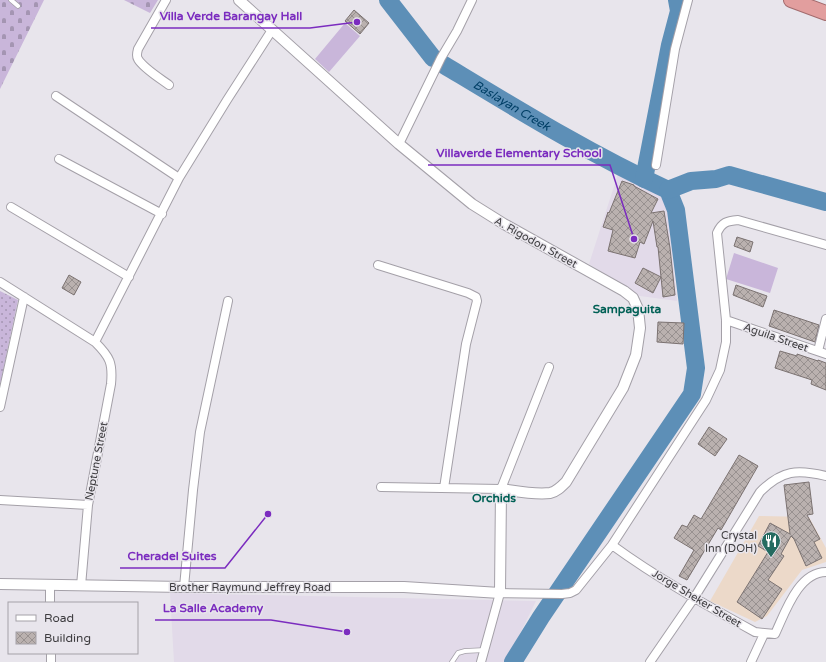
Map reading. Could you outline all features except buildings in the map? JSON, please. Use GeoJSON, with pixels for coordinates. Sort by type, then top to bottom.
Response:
{"type":"FeatureCollection","features":[{"type":"Feature","properties":{"kind":"highway"},"geometry":{"type":"LineString","coordinates":[[791,0],[826,14]]}},
{"type":"Feature","properties":{"kind":"highway"},"geometry":{"type":"LineString","coordinates":[[817,0],[826,4]]}},
{"type":"Feature","properties":{"kind":"street"},"geometry":{"type":"LineString","coordinates":[[166,0],[138,49],[137,54],[138,59],[142,64],[169,85]]}},
{"type":"Feature","properties":{"kind":"street","name":"A. Rigodon Street"},"geometry":{"type":"LineString","coordinates":[[239,0],[399,144],[472,204],[504,224],[624,290],[633,298],[638,308],[640,328],[636,355],[626,381],[566,482],[560,488],[551,493],[501,489]]}},
{"type":"Feature","properties":{"kind":"street"},"geometry":{"type":"LineString","coordinates":[[399,144],[441,58],[457,31],[472,0]]}},
{"type":"Feature","properties":{"kind":"street"},"geometry":{"type":"LineString","coordinates":[[656,165],[675,49],[688,0]]}},
{"type":"Feature","properties":{"kind":"street"},"geometry":{"type":"LineString","coordinates":[[95,342],[180,178],[227,100],[272,30]]}},
{"type":"Feature","properties":{"kind":"street"},"geometry":{"type":"LineString","coordinates":[[56,96],[180,178]]}},
{"type":"Feature","properties":{"kind":"street"},"geometry":{"type":"LineString","coordinates":[[59,159],[162,214]]}},
{"type":"Feature","properties":{"kind":"street"},"geometry":{"type":"LineString","coordinates":[[11,207],[129,277]]}},
{"type":"Feature","properties":{"kind":"street"},"geometry":{"type":"LineString","coordinates":[[500,593],[562,594],[570,593],[576,590],[612,545],[706,400],[720,370],[726,342],[726,320],[717,233],[721,225],[729,221],[738,220],[826,245]]}},
{"type":"Feature","properties":{"kind":"street"},"geometry":{"type":"LineString","coordinates":[[378,265],[468,293],[476,297],[477,301],[466,344],[444,488]]}},
{"type":"Feature","properties":{"kind":"street","name":"Neptune Street"},"geometry":{"type":"LineString","coordinates":[[0,282],[95,342],[110,361],[112,371],[88,506],[81,586]]}},
{"type":"Feature","properties":{"kind":"street"},"geometry":{"type":"LineString","coordinates":[[0,407],[24,297]]}},
{"type":"Feature","properties":{"kind":"street"},"geometry":{"type":"LineString","coordinates":[[184,587],[190,513],[200,432],[228,301]]}},
{"type":"Feature","properties":{"kind":"street"},"geometry":{"type":"LineString","coordinates":[[822,353],[826,319]]}},
{"type":"Feature","properties":{"kind":"street","name":"Aguila Street"},"geometry":{"type":"LineString","coordinates":[[726,320],[822,353]]}},
{"type":"Feature","properties":{"kind":"street"},"geometry":{"type":"LineString","coordinates":[[481,662],[500,593],[501,489],[549,367]]}},
{"type":"Feature","properties":{"kind":"street"},"geometry":{"type":"LineString","coordinates":[[650,662],[694,598],[760,492],[771,481],[788,473],[807,472],[826,476]]}},
{"type":"Feature","properties":{"kind":"street"},"geometry":{"type":"LineString","coordinates":[[380,487],[501,489]]}},
{"type":"Feature","properties":{"kind":"street"},"geometry":{"type":"LineString","coordinates":[[0,500],[88,506]]}},
{"type":"Feature","properties":{"kind":"street","name":"Jorge Sheker Street"},"geometry":{"type":"LineString","coordinates":[[612,545],[694,598],[755,632],[764,634]]}},
{"type":"Feature","properties":{"kind":"street"},"geometry":{"type":"LineString","coordinates":[[751,662],[764,634],[775,634],[798,588],[808,578],[820,572],[826,572]]}},
{"type":"Feature","properties":{"kind":"street","name":"Brother Raymund Jeffrey Road"},"geometry":{"type":"LineString","coordinates":[[0,584],[184,587],[404,587],[500,593]]}},
{"type":"Feature","properties":{"kind":"street"},"geometry":{"type":"LineString","coordinates":[[50,585],[50,602]]}},
{"type":"Feature","properties":{"kind":"lane"},"geometry":{"type":"LineString","coordinates":[[11,0],[18,6]]}},
{"type":"Feature","properties":{"kind":"lane"},"geometry":{"type":"LineString","coordinates":[[452,662],[458,653],[465,651],[485,650]]}},
{"type":"Feature","properties":{"kind":"shaded area"},"geometry":{"type":"Polygon","coordinates":[[[618,174],[661,195],[668,214],[677,301],[640,296],[589,264],[618,174]]]}},
{"type":"Feature","properties":{"kind":"shaded area"},"geometry":{"type":"Polygon","coordinates":[[[759,516],[809,517],[826,548],[826,562],[802,570],[767,616],[755,622],[710,601],[759,516]]]}},
{"type":"Feature","properties":{"kind":"shaded area"},"geometry":{"type":"Polygon","coordinates":[[[170,593],[536,601],[506,662],[174,662],[170,593]]]}},
{"type":"Feature","properties":{"kind":"green space"},"geometry":{"type":"Polygon","coordinates":[[[0,0],[44,0],[0,89],[0,0]]]}},
{"type":"Feature","properties":{"kind":"green space"},"geometry":{"type":"Polygon","coordinates":[[[124,0],[158,0],[150,13],[124,0]]]}},
{"type":"Feature","properties":{"kind":"green space"},"geometry":{"type":"Polygon","coordinates":[[[345,23],[360,36],[329,72],[315,59],[345,23]]]}},
{"type":"Feature","properties":{"kind":"green space"},"geometry":{"type":"Polygon","coordinates":[[[734,253],[778,268],[770,293],[726,279],[734,253]]]}},
{"type":"Feature","properties":{"kind":"green space"},"geometry":{"type":"Polygon","coordinates":[[[0,291],[18,300],[0,385],[0,291]]]}},
{"type":"Feature","properties":{"kind":"waterway","name":"Baslayan Creek"},"geometry":{"type":"LineString","coordinates":[[388,0],[433,58]]}},
{"type":"Feature","properties":{"kind":"waterway"},"geometry":{"type":"LineString","coordinates":[[644,179],[670,45],[679,11],[677,0]]}},
{"type":"Feature","properties":{"kind":"waterway"},"geometry":{"type":"LineString","coordinates":[[444,65],[582,146],[668,190],[676,210],[696,368],[692,394],[541,617],[513,662]]}},
{"type":"Feature","properties":{"kind":"waterway","name":"Baslayan Creek"},"geometry":{"type":"LineString","coordinates":[[668,190],[691,181],[716,179],[729,175],[826,202]]}},
{"type":"Feature","properties":{"kind":"place","name":"Villa Verde Barangay Hall"},"geometry":{"type":"Point","coordinates":[357,22]}},
{"type":"Feature","properties":{"kind":"place","name":"Villaverde Elementary School"},"geometry":{"type":"Point","coordinates":[634,239]}},
{"type":"Feature","properties":{"kind":"place","name":"Cheradel Suites"},"geometry":{"type":"Point","coordinates":[268,514]}},
{"type":"Feature","properties":{"kind":"place","name":"Crystal Inn (DOH)"},"geometry":{"type":"Point","coordinates":[771,558]}},
{"type":"Feature","properties":{"kind":"place","name":"La Salle Academy"},"geometry":{"type":"Point","coordinates":[347,632]}},
{"type":"Feature","properties":{"kind":"district","name":"Sampaguita"},"geometry":{"type":"Point","coordinates":[627,309]}},
{"type":"Feature","properties":{"kind":"district","name":"Orchids"},"geometry":{"type":"Point","coordinates":[494,498]}}]}
